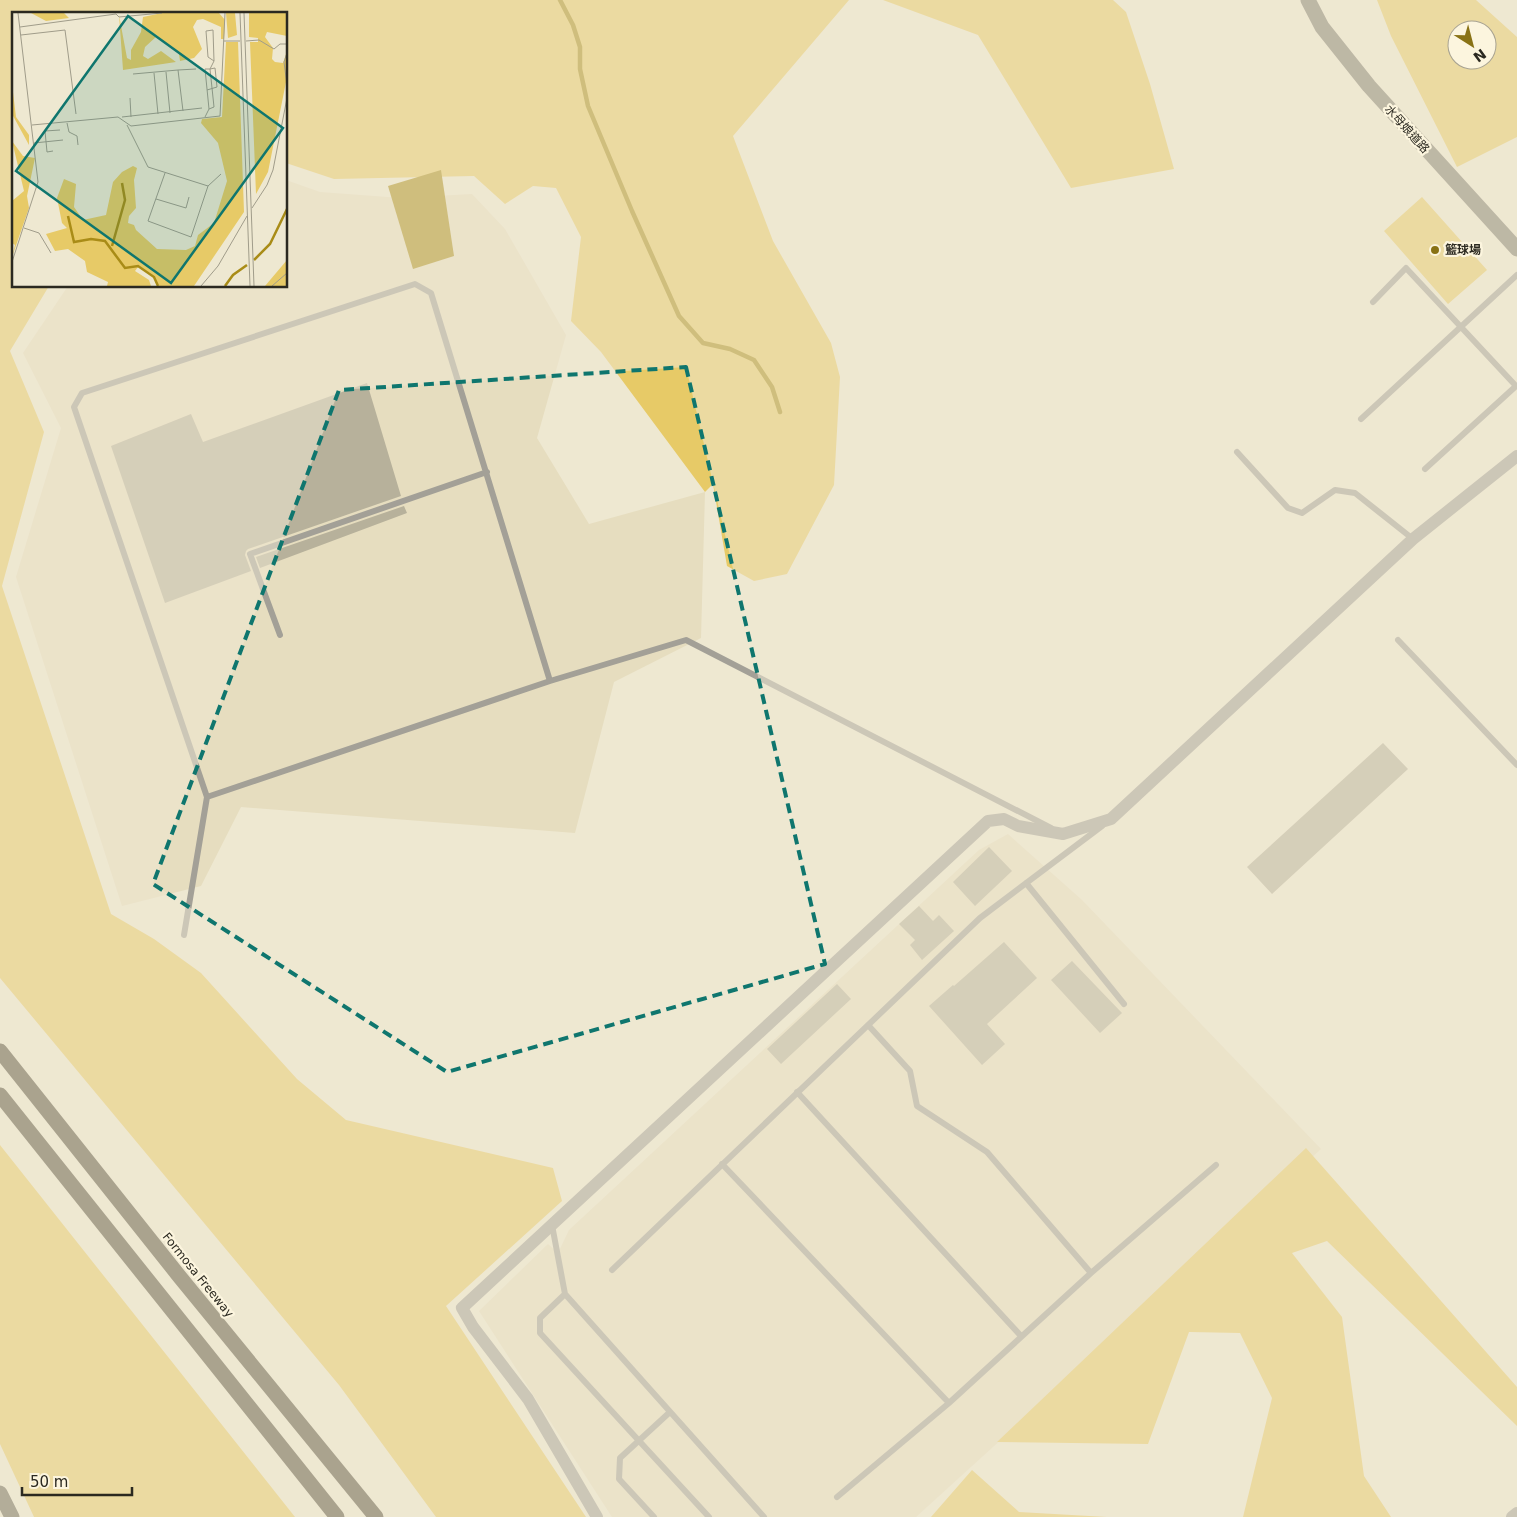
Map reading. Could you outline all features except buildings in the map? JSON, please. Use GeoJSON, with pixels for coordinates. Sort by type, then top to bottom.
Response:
{"type":"FeatureCollection","features":[{"type":"Feature","properties":{"kind":"highway","name":"Formosa Freeway"},"geometry":{"type":"LineString","coordinates":[[0,1051],[179,1276],[376,1517]]}},
{"type":"Feature","properties":{"kind":"highway"},"geometry":{"type":"LineString","coordinates":[[0,1096],[337,1517]]}},
{"type":"Feature","properties":{"kind":"main road"},"geometry":{"type":"LineString","coordinates":[[0,1493],[12,1517]]}},
{"type":"Feature","properties":{"kind":"street","name":"水母娘道路"},"geometry":{"type":"LineString","coordinates":[[1308,0],[1322,28],[1369,86],[1517,249]]}},
{"type":"Feature","properties":{"kind":"street"},"geometry":{"type":"LineString","coordinates":[[597,1517],[528,1399],[472,1327],[462,1308],[988,821],[1004,819],[1018,826],[1063,834],[1111,819],[1413,539],[1517,456]]}},
{"type":"Feature","properties":{"kind":"street"},"geometry":{"type":"LineString","coordinates":[[1512,1517],[1517,1513]]}},
{"type":"Feature","properties":{"kind":"lane"},"geometry":{"type":"LineString","coordinates":[[1373,302],[1406,268],[1516,386],[1424,469]]}},
{"type":"Feature","properties":{"kind":"lane"},"geometry":{"type":"LineString","coordinates":[[1361,419],[1517,275]]}},
{"type":"Feature","properties":{"kind":"lane"},"geometry":{"type":"LineString","coordinates":[[184,935],[207,797],[74,406],[82,394],[415,284],[431,293],[550,681]]}},
{"type":"Feature","properties":{"kind":"lane"},"geometry":{"type":"LineString","coordinates":[[1238,452],[1288,508],[1302,512],[1335,490],[1355,493],[1413,539]]}},
{"type":"Feature","properties":{"kind":"lane"},"geometry":{"type":"LineString","coordinates":[[280,635],[250,554],[487,472]]}},
{"type":"Feature","properties":{"kind":"lane"},"geometry":{"type":"LineString","coordinates":[[207,797],[550,681],[686,640],[1063,834]]}},
{"type":"Feature","properties":{"kind":"lane"},"geometry":{"type":"LineString","coordinates":[[1398,640],[1517,765]]}},
{"type":"Feature","properties":{"kind":"lane"},"geometry":{"type":"LineString","coordinates":[[612,1270],[980,918],[1111,819]]}},
{"type":"Feature","properties":{"kind":"lane"},"geometry":{"type":"LineString","coordinates":[[1026,883],[1124,1004]]}},
{"type":"Feature","properties":{"kind":"lane"},"geometry":{"type":"LineString","coordinates":[[868,1025],[910,1071],[917,1106],[987,1152],[1091,1273]]}},
{"type":"Feature","properties":{"kind":"lane"},"geometry":{"type":"LineString","coordinates":[[797,1092],[1021,1336]]}},
{"type":"Feature","properties":{"kind":"lane"},"geometry":{"type":"LineString","coordinates":[[722,1164],[949,1403]]}},
{"type":"Feature","properties":{"kind":"lane"},"geometry":{"type":"LineString","coordinates":[[837,1497],[949,1403],[1091,1273],[1216,1165]]}},
{"type":"Feature","properties":{"kind":"lane"},"geometry":{"type":"LineString","coordinates":[[552,1225],[565,1294],[764,1517]]}},
{"type":"Feature","properties":{"kind":"lane"},"geometry":{"type":"LineString","coordinates":[[565,1294],[540,1318],[540,1333],[709,1517]]}},
{"type":"Feature","properties":{"kind":"lane"},"geometry":{"type":"LineString","coordinates":[[654,1517],[619,1479],[620,1458],[670,1412]]}},
{"type":"Feature","properties":{"kind":"highlighted area"},"geometry":{"type":"Polygon","coordinates":[[[686,367],[825,964],[447,1072],[153,884],[339,390],[686,367]]]}},
{"type":"Feature","properties":{"kind":"shaded area"},"geometry":{"type":"Polygon","coordinates":[[[0,0],[849,0],[733,136],[773,241],[831,343],[840,377],[834,485],[787,574],[754,581],[727,566],[713,484],[705,492],[601,352],[571,321],[581,237],[556,188],[533,186],[505,204],[474,176],[334,179],[288,164],[288,12],[12,12],[12,288],[48,288],[10,351],[44,432],[2,586],[111,914],[154,939],[201,973],[297,1079],[346,1120],[553,1168],[562,1201],[446,1306],[586,1517],[436,1517],[339,1385],[0,978],[0,0]]]}},
{"type":"Feature","properties":{"kind":"shaded area"},"geometry":{"type":"Polygon","coordinates":[[[883,0],[1113,0],[1126,12],[1150,84],[1174,169],[1071,188],[978,35],[883,0]]]}},
{"type":"Feature","properties":{"kind":"shaded area"},"geometry":{"type":"Polygon","coordinates":[[[1377,0],[1476,0],[1517,37],[1517,137],[1457,167],[1391,36],[1377,0]]]}},
{"type":"Feature","properties":{"kind":"shaded area"},"geometry":{"type":"Polygon","coordinates":[[[441,170],[454,256],[413,269],[388,186],[441,170]]]}},
{"type":"Feature","properties":{"kind":"shaded area"},"geometry":{"type":"Polygon","coordinates":[[[288,181],[320,192],[401,198],[472,194],[505,229],[566,335],[537,438],[589,524],[705,492],[701,638],[614,682],[575,833],[241,807],[201,886],[122,906],[16,577],[61,428],[23,353],[67,288],[288,288],[288,181]]]}},
{"type":"Feature","properties":{"kind":"shaded area","name":"籃球場"},"geometry":{"type":"Polygon","coordinates":[[[1422,197],[1487,270],[1448,304],[1384,231],[1422,197]]]}},
{"type":"Feature","properties":{"kind":"shaded area"},"geometry":{"type":"Polygon","coordinates":[[[1008,834],[1082,900],[1321,1149],[916,1517],[612,1517],[479,1311],[548,1244],[558,1253],[569,1230],[979,850],[1008,834]]]}},
{"type":"Feature","properties":{"kind":"shaded area"},"geometry":{"type":"Polygon","coordinates":[[[0,1145],[295,1517],[34,1517],[0,1444],[0,1145]]]}},
{"type":"Feature","properties":{"kind":"shaded area"},"geometry":{"type":"Polygon","coordinates":[[[1306,1148],[1517,1387],[1517,1426],[1327,1241],[1292,1253],[1342,1317],[1364,1476],[1391,1517],[1243,1517],[1272,1398],[1240,1333],[1189,1332],[1148,1444],[997,1442],[1306,1148]]]}},
{"type":"Feature","properties":{"kind":"shaded area"},"geometry":{"type":"Polygon","coordinates":[[[972,1470],[1019,1512],[1107,1517],[931,1517],[972,1470]]]}},
{"type":"Feature","properties":{"kind":"waterway"},"geometry":{"type":"LineString","coordinates":[[560,0],[573,25],[580,47],[580,69],[588,106],[679,316],[703,343],[730,349],[754,360],[772,387],[780,412]]}},
{"type":"Feature","properties":{"kind":"place","name":"籃球場"},"geometry":{"type":"Point","coordinates":[1435,250]}}]}
